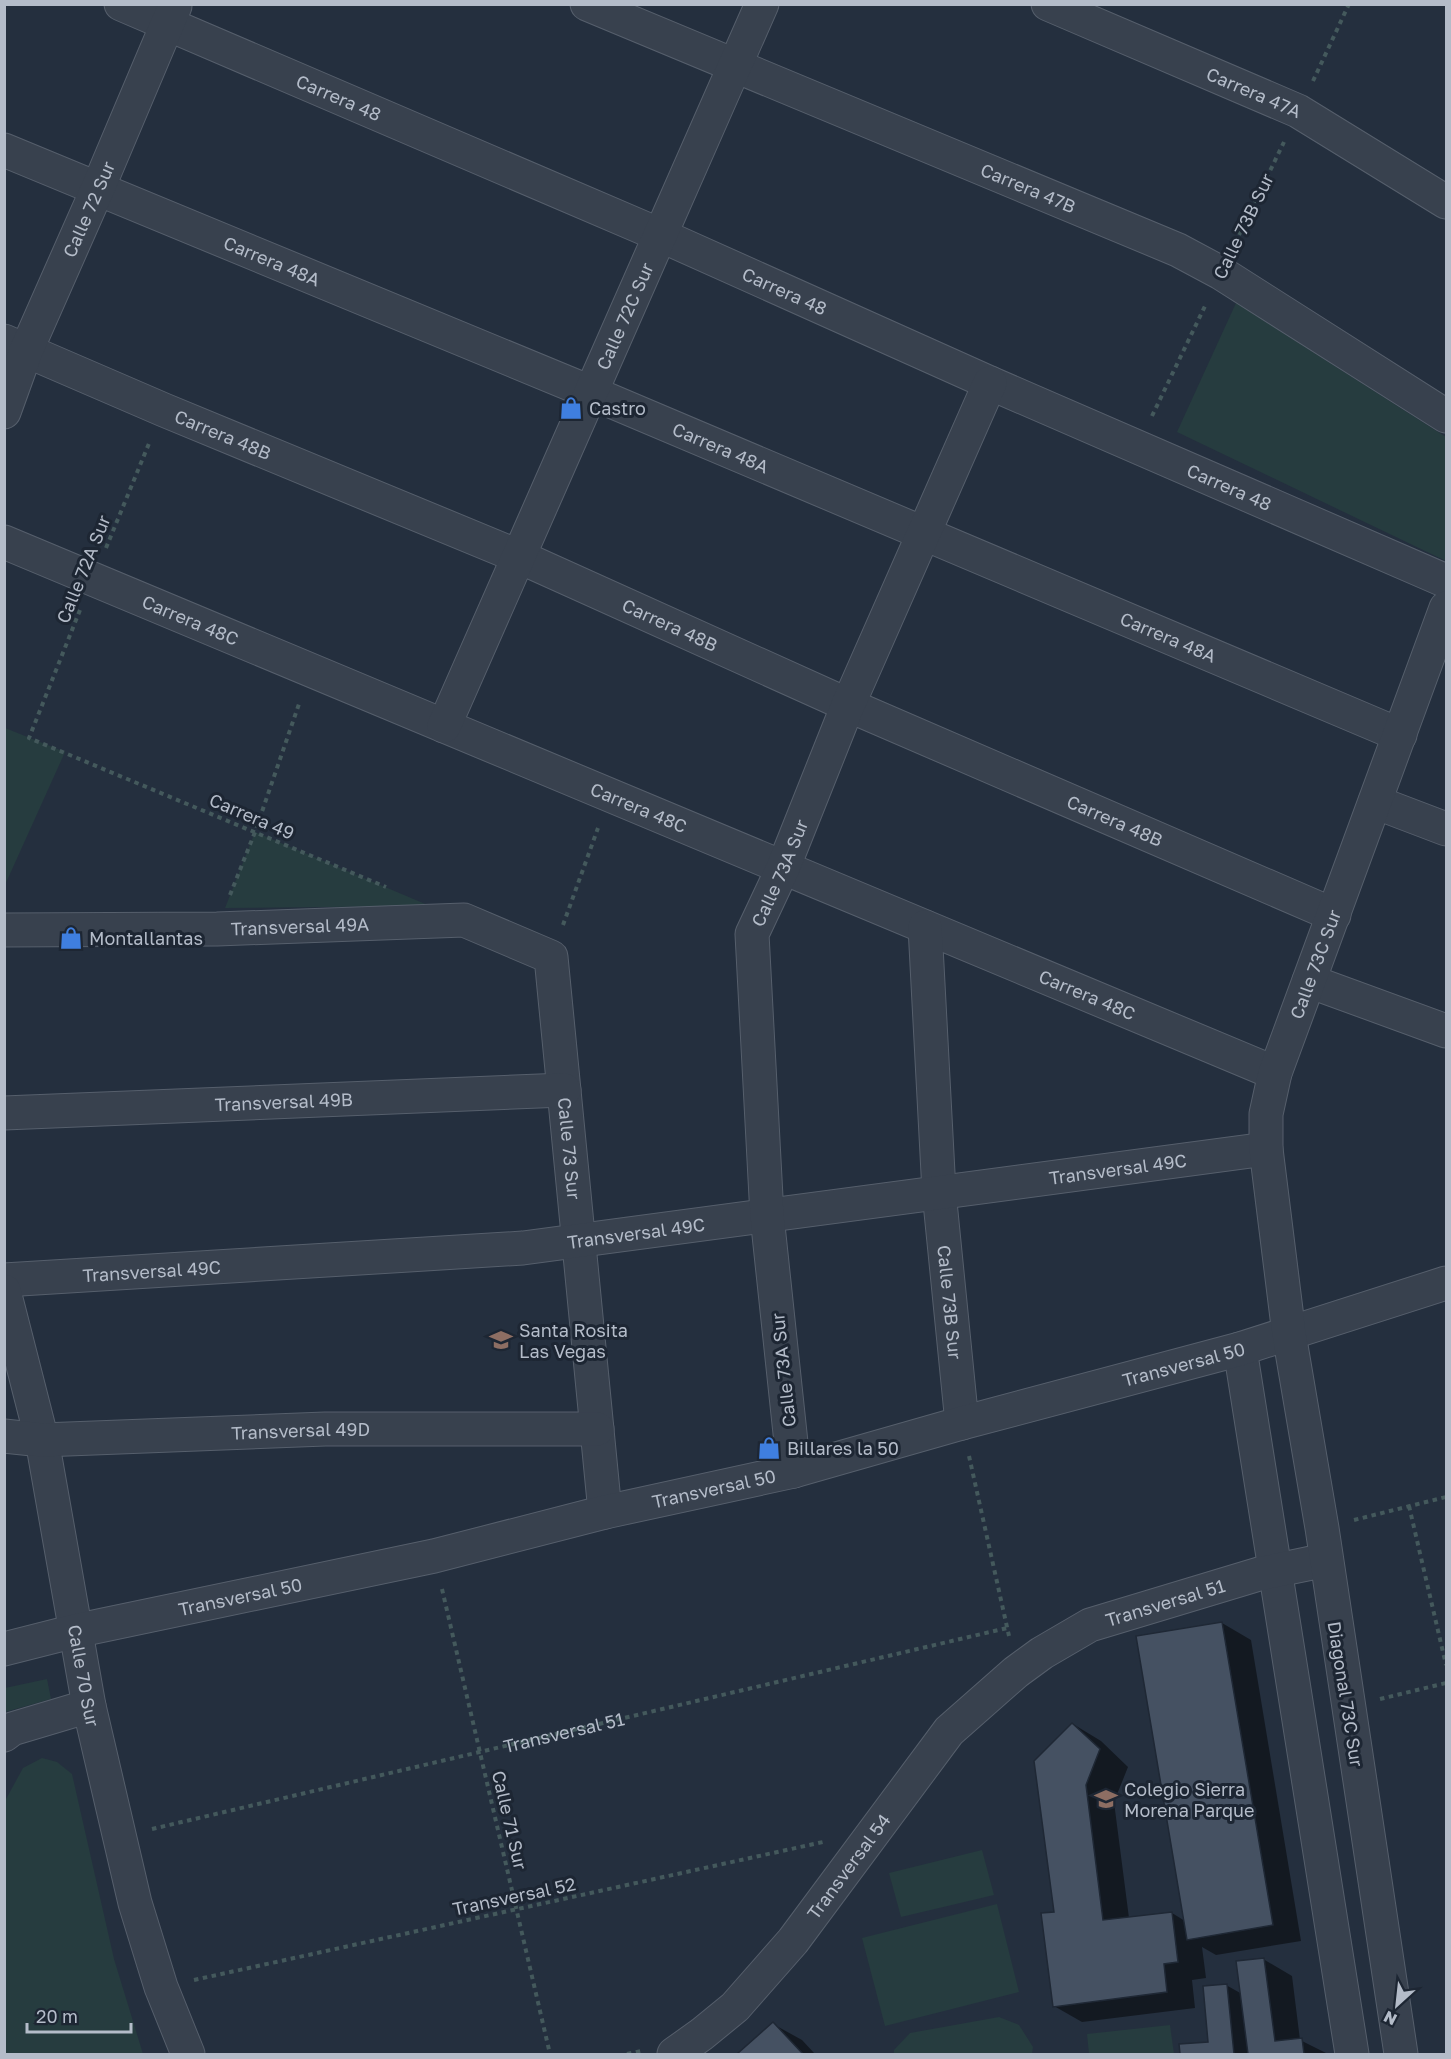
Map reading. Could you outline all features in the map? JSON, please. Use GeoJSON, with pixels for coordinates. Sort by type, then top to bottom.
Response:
{"type":"FeatureCollection","features":[{"type":"Feature","properties":{"kind":"street","name":"Carrera 48"},"geometry":{"type":"LineString","coordinates":[[121,4],[171,15],[990,383],[1446,581]]}},
{"type":"Feature","properties":{"kind":"street","name":"Carrera 47B"},"geometry":{"type":"LineString","coordinates":[[587,4],[1178,249],[1221,273],[1446,416]]}},
{"type":"Feature","properties":{"kind":"street","name":"Calle 72C Sur"},"geometry":{"type":"LineString","coordinates":[[444,726],[762,4]]}},
{"type":"Feature","properties":{"kind":"street","name":"Carrera 47A"},"geometry":{"type":"LineString","coordinates":[[1048,4],[1298,111],[1446,202]]}},
{"type":"Feature","properties":{"kind":"street","name":"Calle 72 Sur"},"geometry":{"type":"LineString","coordinates":[[4,412],[15,346],[98,188],[171,15]]}},
{"type":"Feature","properties":{"kind":"street","name":"Carrera 48A"},"geometry":{"type":"LineString","coordinates":[[4,150],[592,393],[1400,735]]}},
{"type":"Feature","properties":{"kind":"street","name":"Carrera 48B"},"geometry":{"type":"LineString","coordinates":[[15,346],[520,557],[848,705],[1334,915]]}},
{"type":"Feature","properties":{"kind":"street","name":"Calle 73A Sur"},"geometry":{"type":"LineString","coordinates":[[794,1471],[767,1216],[752,934],[783,868],[848,705],[990,383]]}},
{"type":"Feature","properties":{"kind":"street","name":"Carrera 48C"},"geometry":{"type":"LineString","coordinates":[[4,542],[1275,1073]]}},
{"type":"Feature","properties":{"kind":"street","name":"Calle 73C Sur"},"geometry":{"type":"LineString","coordinates":[[1289,1334],[1266,1149],[1266,1113],[1275,1073],[1400,735],[1444,623]]}},
{"type":"Feature","properties":{"kind":"street"},"geometry":{"type":"LineString","coordinates":[[1375,802],[1446,829]]}},
{"type":"Feature","properties":{"kind":"street","name":"Transversal 49A"},"geometry":{"type":"LineString","coordinates":[[4,930],[217,929],[464,920],[551,957]]}},
{"type":"Feature","properties":{"kind":"street","name":"Calle 73B Sur"},"geometry":{"type":"LineString","coordinates":[[925,927],[939,1192],[962,1423]]}},
{"type":"Feature","properties":{"kind":"street","name":"Calle 73 Sur"},"geometry":{"type":"LineString","coordinates":[[551,957],[605,1512]]}},
{"type":"Feature","properties":{"kind":"street"},"geometry":{"type":"LineString","coordinates":[[1310,981],[1446,1031]]}},
{"type":"Feature","properties":{"kind":"street","name":"Transversal 49B"},"geometry":{"type":"LineString","coordinates":[[4,1113],[564,1090]]}},
{"type":"Feature","properties":{"kind":"street","name":"Transversal 49C"},"geometry":{"type":"LineString","coordinates":[[4,1280],[523,1248],[1266,1149]]}},
{"type":"Feature","properties":{"kind":"street","name":"Transversal 50"},"geometry":{"type":"LineString","coordinates":[[4,1649],[75,1631],[434,1556],[605,1512],[794,1471],[962,1423],[1240,1349],[1446,1283]]}},
{"type":"Feature","properties":{"kind":"street","name":"Calle 70 Sur"},"geometry":{"type":"LineString","coordinates":[[4,1291],[42,1440],[89,1706],[135,1903],[161,1987],[188,2055]]}},
{"type":"Feature","properties":{"kind":"street","name":"Diagonal 73C Sur"},"geometry":{"type":"LineString","coordinates":[[1289,1334],[1324,1544],[1401,2055]]}},
{"type":"Feature","properties":{"kind":"street"},"geometry":{"type":"LineString","coordinates":[[1240,1349],[1352,2055]]}},
{"type":"Feature","properties":{"kind":"street","name":"Transversal 49D"},"geometry":{"type":"LineString","coordinates":[[4,1436],[42,1440],[325,1429],[597,1429]]}},
{"type":"Feature","properties":{"kind":"street","name":"Transversal 51"},"geometry":{"type":"LineString","coordinates":[[1016,1672],[1042,1653],[1090,1625],[1276,1569],[1324,1544]]}},
{"type":"Feature","properties":{"kind":"street","name":"Transversal 54"},"geometry":{"type":"LineString","coordinates":[[674,2055],[735,2007],[793,1941],[949,1731],[1016,1672]]}},
{"type":"Feature","properties":{"kind":"street"},"geometry":{"type":"LineString","coordinates":[[4,1736],[12,1729],[89,1706]]}},
{"type":"Feature","properties":{"kind":"path","name":"Calle 73B Sur"},"geometry":{"type":"LineString","coordinates":[[1138,447],[1349,4]]}},
{"type":"Feature","properties":{"kind":"path","name":"Calle 72A Sur"},"geometry":{"type":"LineString","coordinates":[[29,738],[164,410]]}},
{"type":"Feature","properties":{"kind":"path"},"geometry":{"type":"LineString","coordinates":[[217,929],[255,832],[310,670]]}},
{"type":"Feature","properties":{"kind":"path","name":"Carrera 49"},"geometry":{"type":"LineString","coordinates":[[29,738],[386,888]]}},
{"type":"Feature","properties":{"kind":"path"},"geometry":{"type":"LineString","coordinates":[[551,957],[610,795]]}},
{"type":"Feature","properties":{"kind":"path"},"geometry":{"type":"LineString","coordinates":[[962,1423],[1016,1672]]}},
{"type":"Feature","properties":{"kind":"path"},"geometry":{"type":"LineString","coordinates":[[1324,1544],[1409,1506],[1446,1497]]}},
{"type":"Feature","properties":{"kind":"path"},"geometry":{"type":"LineString","coordinates":[[1409,1506],[1446,1665]]}},
{"type":"Feature","properties":{"kind":"path","name":"Calle 71 Sur"},"geometry":{"type":"LineString","coordinates":[[434,1556],[550,2055]]}},
{"type":"Feature","properties":{"kind":"path","name":"Transversal 51"},"geometry":{"type":"LineString","coordinates":[[120,1837],[1007,1628]]}},
{"type":"Feature","properties":{"kind":"path"},"geometry":{"type":"LineString","coordinates":[[1348,1707],[1446,1683]]}},
{"type":"Feature","properties":{"kind":"path","name":"Transversal 52"},"geometry":{"type":"LineString","coordinates":[[161,1987],[873,1832]]}},
{"type":"Feature","properties":{"kind":"green space"},"geometry":{"type":"Polygon","coordinates":[[[1236,303],[1446,437],[1446,561],[1177,432],[1236,303]]]}},
{"type":"Feature","properties":{"kind":"green space"},"geometry":{"type":"Polygon","coordinates":[[[5,728],[65,752],[5,885],[5,728]]]}},
{"type":"Feature","properties":{"kind":"green space"},"geometry":{"type":"Polygon","coordinates":[[[255,832],[430,906],[225,908],[255,832]]]}},
{"type":"Feature","properties":{"kind":"green space"},"geometry":{"type":"Polygon","coordinates":[[[47,1679],[51,1699],[5,1712],[5,1688],[47,1679]]]}},
{"type":"Feature","properties":{"kind":"green space"},"geometry":{"type":"Polygon","coordinates":[[[42,1758],[57,1762],[72,1774],[114,1959],[143,2054],[5,2054],[5,1801],[23,1768],[42,1758]]]}},
{"type":"Feature","properties":{"kind":"green space"},"geometry":{"type":"Polygon","coordinates":[[[982,1850],[994,1895],[901,1917],[889,1873],[982,1850]]]}},
{"type":"Feature","properties":{"kind":"green space"},"geometry":{"type":"Polygon","coordinates":[[[997,1904],[1019,1992],[885,2026],[862,1938],[997,1904]]]}},
{"type":"Feature","properties":{"kind":"green space"},"geometry":{"type":"Polygon","coordinates":[[[999,2017],[1019,2025],[1033,2047],[1032,2054],[894,2054],[894,2050],[910,2033],[999,2017]]]}},
{"type":"Feature","properties":{"kind":"green space"},"geometry":{"type":"Polygon","coordinates":[[[1170,2025],[1174,2054],[1089,2054],[1087,2034],[1170,2025]]]}},
{"type":"Feature","properties":{"kind":"building"},"geometry":{"type":"Polygon","coordinates":[[[1222,1622],[1273,1925],[1187,1940],[1136,1636],[1222,1622]]]}},
{"type":"Feature","properties":{"kind":"building"},"geometry":{"type":"Polygon","coordinates":[[[1072,1723],[1100,1749],[1086,1785],[1103,1920],[1172,1912],[1178,1962],[1164,1964],[1167,1992],[1053,2007],[1041,1913],[1054,1912],[1034,1761],[1072,1723]]]}},
{"type":"Feature","properties":{"kind":"building"},"geometry":{"type":"Polygon","coordinates":[[[1264,1958],[1275,2041],[1302,2038],[1304,2054],[1248,2054],[1236,1961],[1264,1958]]]}},
{"type":"Feature","properties":{"kind":"building"},"geometry":{"type":"Polygon","coordinates":[[[1227,1984],[1234,2054],[1180,2054],[1179,2044],[1208,2042],[1203,1986],[1227,1984]]]}},
{"type":"Feature","properties":{"kind":"building"},"geometry":{"type":"Polygon","coordinates":[[[773,2022],[803,2054],[737,2054],[773,2022]]]}},
{"type":"Feature","properties":{"kind":"place","name":"Castro"},"geometry":{"type":"Point","coordinates":[571,408]}},
{"type":"Feature","properties":{"kind":"place","name":"Montallantas"},"geometry":{"type":"Point","coordinates":[71,938]}},
{"type":"Feature","properties":{"kind":"place","name":"Santa Rosita Las Vegas"},"geometry":{"type":"Point","coordinates":[501,1340]}},
{"type":"Feature","properties":{"kind":"place","name":"Billares la 50"},"geometry":{"type":"Point","coordinates":[769,1448]}},
{"type":"Feature","properties":{"kind":"place","name":"Colegio Sierra Morena Parque"},"geometry":{"type":"Point","coordinates":[1106,1799]}}]}
